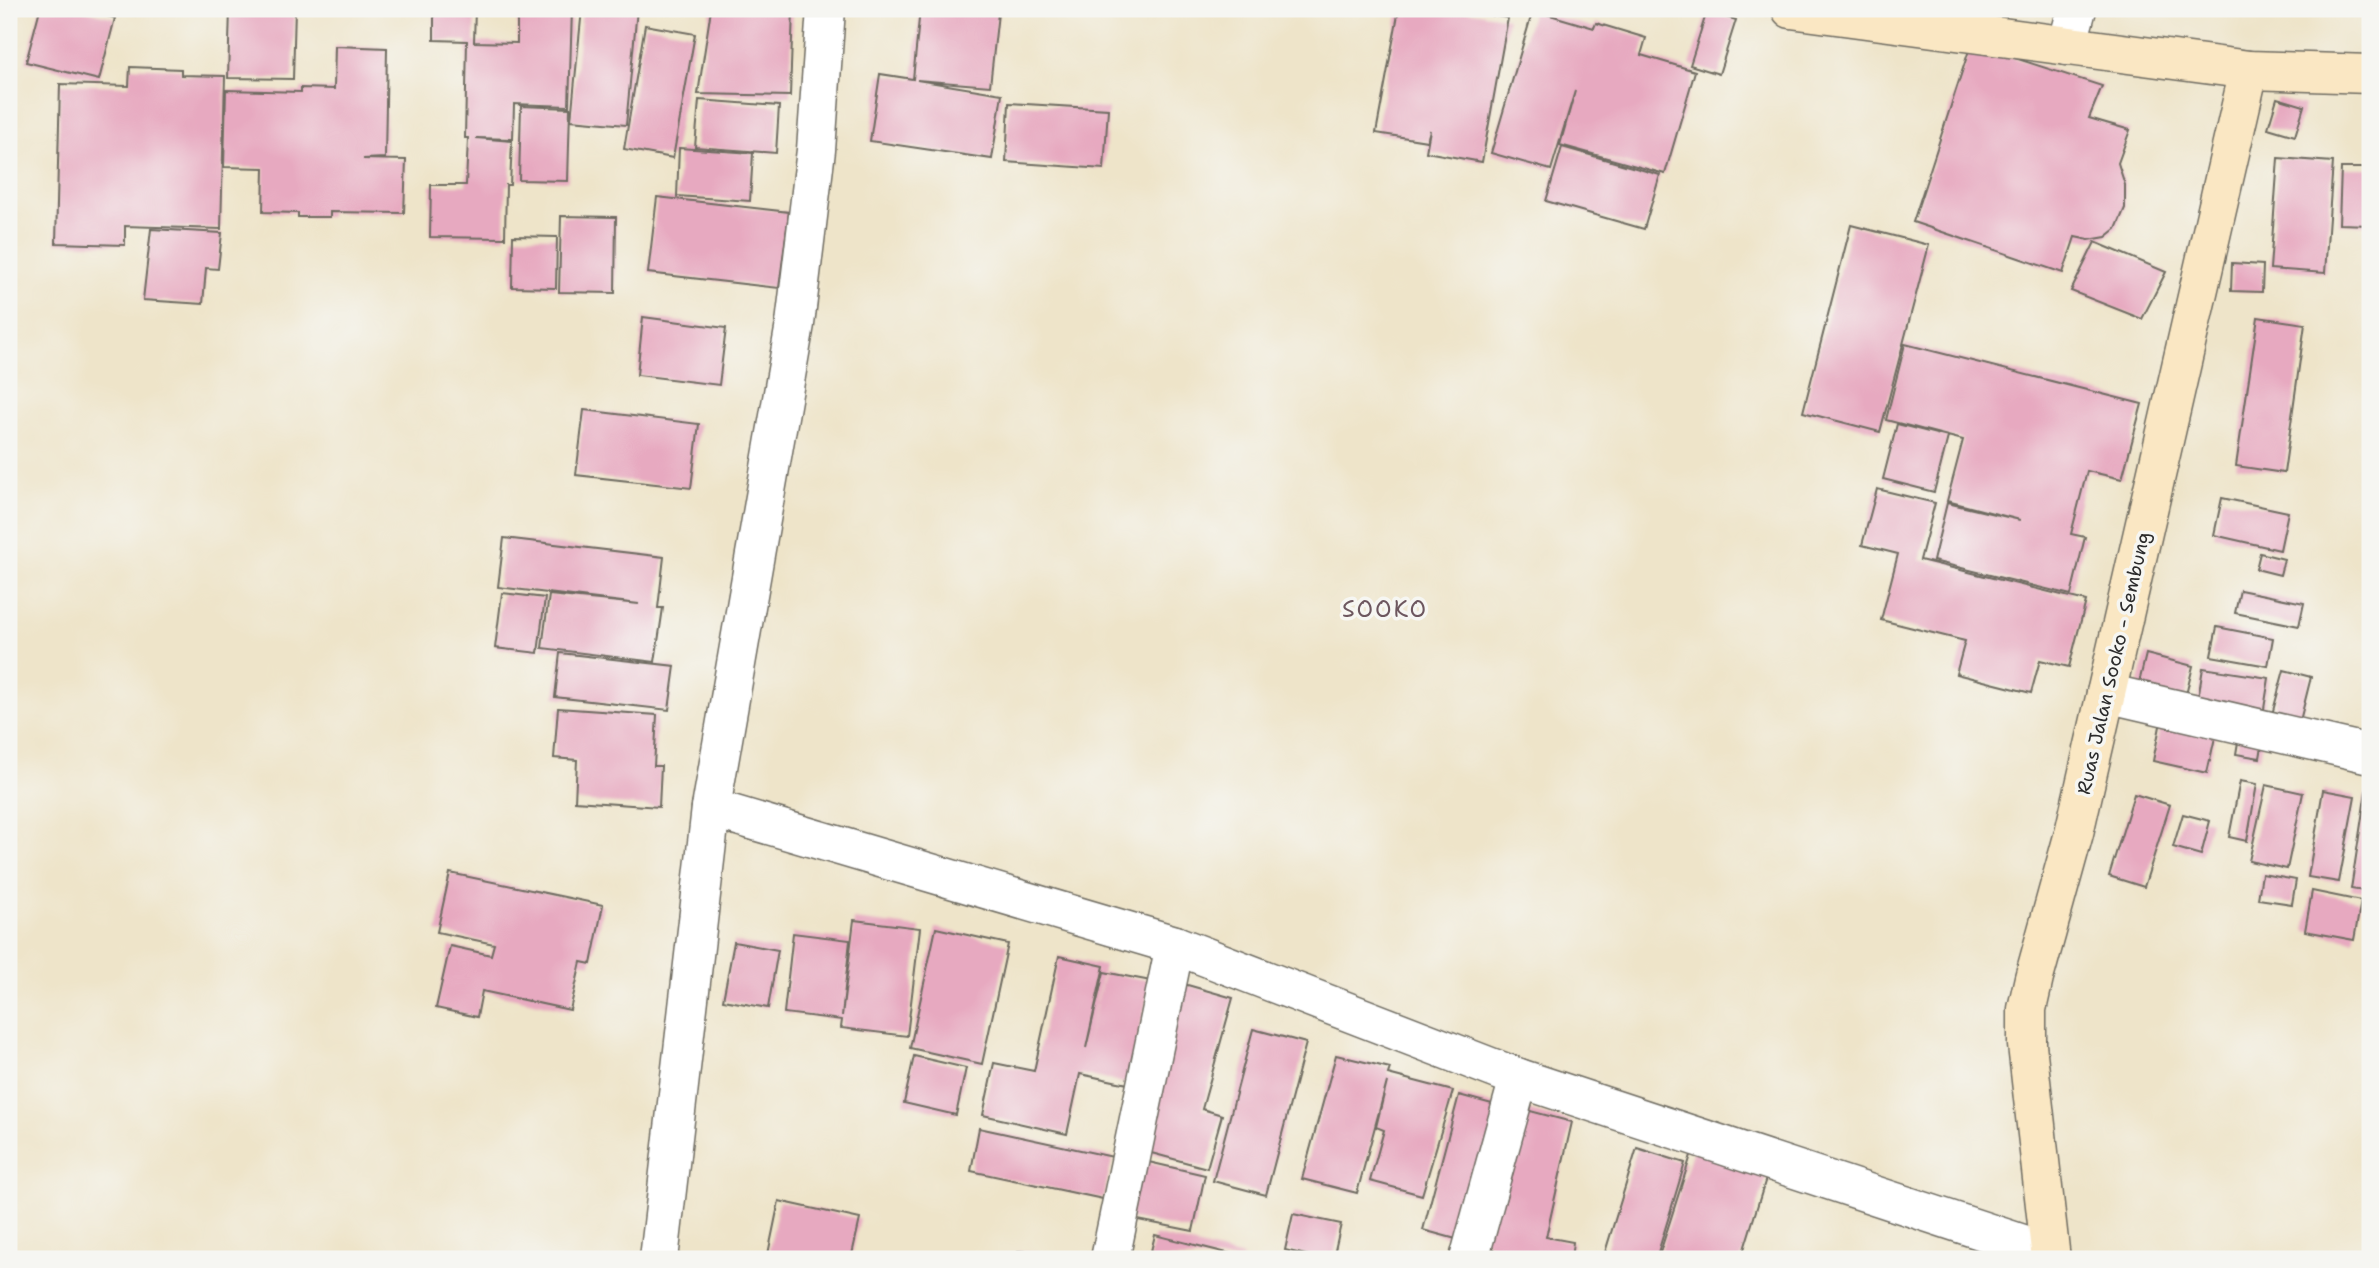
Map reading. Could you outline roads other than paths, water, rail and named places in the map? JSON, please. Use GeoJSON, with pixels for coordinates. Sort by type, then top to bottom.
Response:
{"type":"FeatureCollection","features":[{"type":"Feature","properties":{"kind":"main road"},"geometry":{"type":"LineString","coordinates":[[1791,9],[2249,70],[2370,74]]}},
{"type":"Feature","properties":{"kind":"main road","name":"Ruas Jalan Sooko - Sembung"},"geometry":{"type":"LineString","coordinates":[[2050,1256],[2028,1045],[2028,1009],[2074,833],[2249,70]]}},
{"type":"Feature","properties":{"kind":"street"},"geometry":{"type":"LineString","coordinates":[[659,1259],[711,808],[795,324],[816,150],[826,9]]}},
{"type":"Feature","properties":{"kind":"street"},"geometry":{"type":"LineString","coordinates":[[2067,46],[2077,9]]}},
{"type":"Feature","properties":{"kind":"street"},"geometry":{"type":"LineString","coordinates":[[2106,693],[2370,754]]}},
{"type":"Feature","properties":{"kind":"street"},"geometry":{"type":"LineString","coordinates":[[711,808],[1175,945],[1518,1078],[2050,1256]]}},
{"type":"Feature","properties":{"kind":"street"},"geometry":{"type":"LineString","coordinates":[[1110,1259],[1175,945]]}},
{"type":"Feature","properties":{"kind":"street"},"geometry":{"type":"LineString","coordinates":[[1469,1259],[1518,1078]]}},
{"type":"Feature","properties":{"kind":"district","name":"SOOKO"},"geometry":{"type":"Point","coordinates":[1385,609]}}]}
